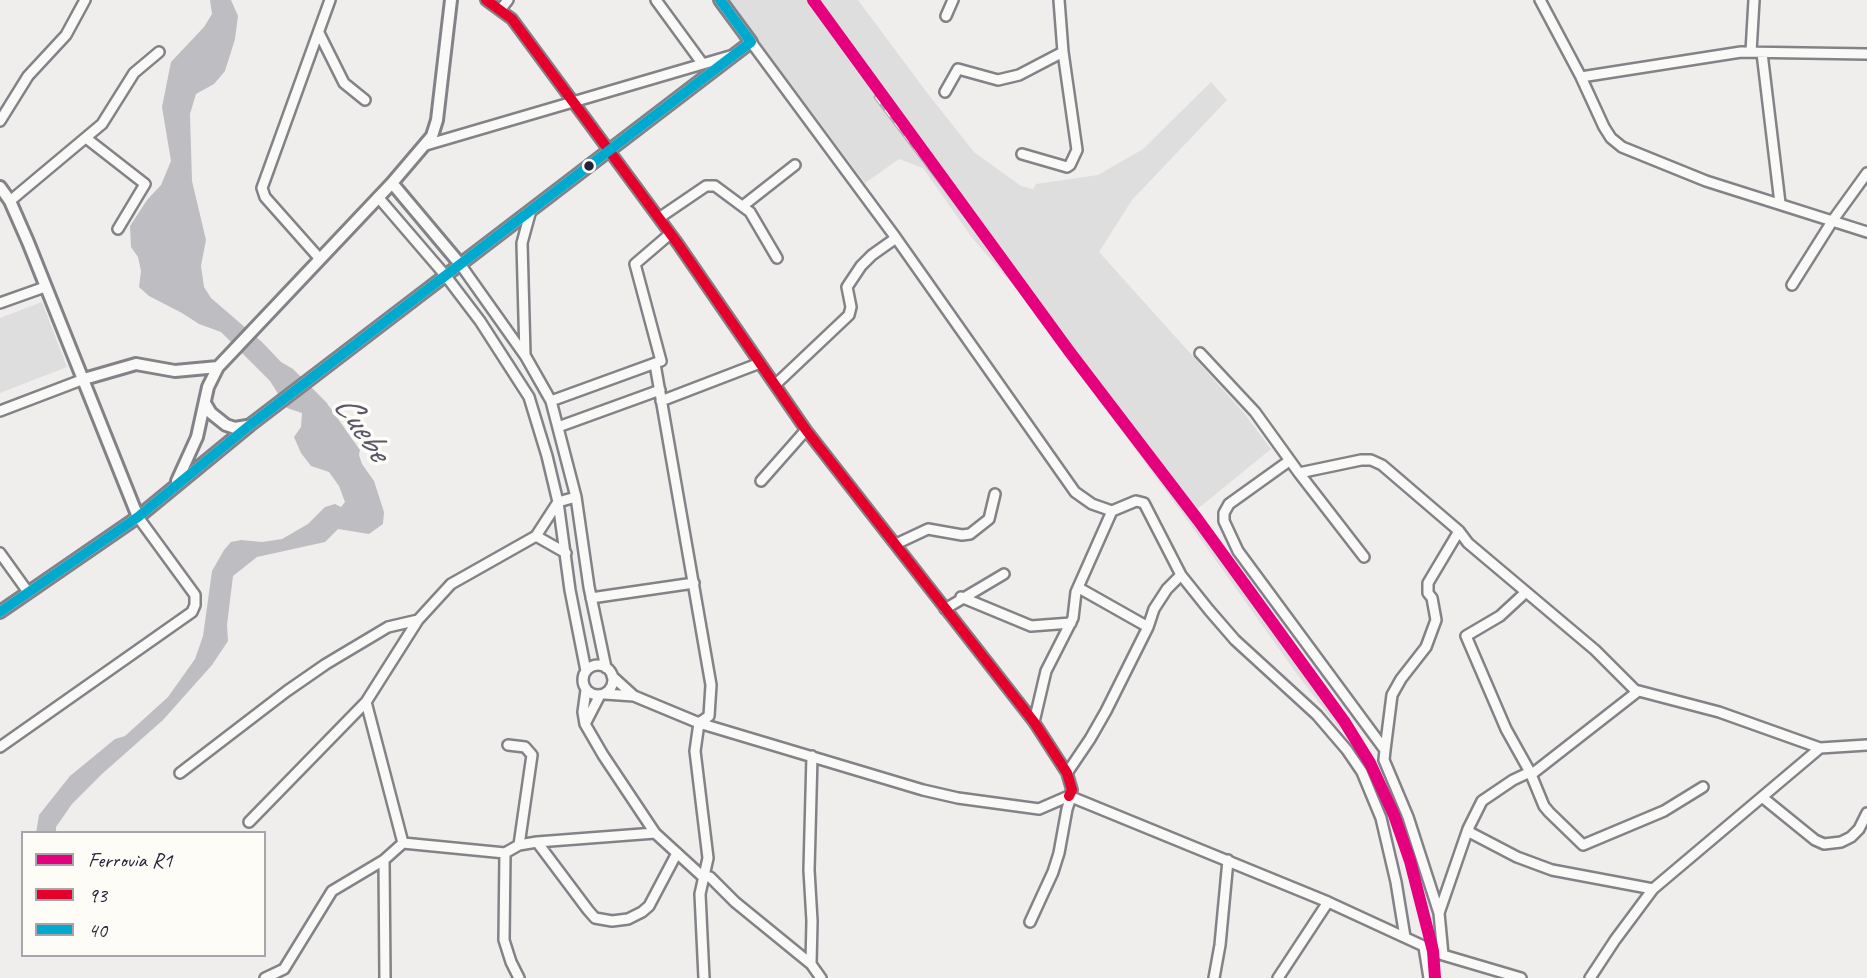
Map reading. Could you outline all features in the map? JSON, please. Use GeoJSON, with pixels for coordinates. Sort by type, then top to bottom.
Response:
{"type":"FeatureCollection","features":[{"type":"Feature","properties":{"kind":"main road"},"geometry":{"type":"LineString","coordinates":[[176,485],[197,437],[208,387],[218,367],[426,145],[437,120],[451,0]]}},
{"type":"Feature","properties":{"kind":"main road"},"geometry":{"type":"LineString","coordinates":[[0,612],[138,517],[250,425],[751,42],[720,0]]}},
{"type":"Feature","properties":{"kind":"main road"},"geometry":{"type":"LineString","coordinates":[[392,183],[460,264]]}},
{"type":"Feature","properties":{"kind":"main road"},"geometry":{"type":"LineString","coordinates":[[0,187],[10,201],[46,286],[138,517]]}},
{"type":"Feature","properties":{"kind":"main road"},"geometry":{"type":"LineString","coordinates":[[83,379],[136,364],[175,371],[218,367]]}},
{"type":"Feature","properties":{"kind":"main road"},"geometry":{"type":"LineString","coordinates":[[205,403],[211,414],[226,425],[235,428],[250,425]]}},
{"type":"Feature","properties":{"kind":"street"},"geometry":{"type":"LineString","coordinates":[[0,121],[28,76],[66,35],[85,0]]}},
{"type":"Feature","properties":{"kind":"street"},"geometry":{"type":"LineString","coordinates":[[320,259],[264,197],[262,188],[330,0]]}},
{"type":"Feature","properties":{"kind":"street"},"geometry":{"type":"LineString","coordinates":[[486,0],[512,19],[611,150],[806,430],[1034,722],[1067,773],[1072,790],[1059,853],[1030,922]]}},
{"type":"Feature","properties":{"kind":"street"},"geometry":{"type":"LineString","coordinates":[[501,9],[508,0]]}},
{"type":"Feature","properties":{"kind":"street"},"geometry":{"type":"LineString","coordinates":[[656,0],[702,63]]}},
{"type":"Feature","properties":{"kind":"street"},"geometry":{"type":"LineString","coordinates":[[946,16],[953,0]]}},
{"type":"Feature","properties":{"kind":"street"},"geometry":{"type":"LineString","coordinates":[[1022,154],[1067,167],[1076,155],[1059,0]]}},
{"type":"Feature","properties":{"kind":"street"},"geometry":{"type":"LineString","coordinates":[[1540,0],[1604,127],[1622,147],[1706,181],[1867,232]]}},
{"type":"Feature","properties":{"kind":"street"},"geometry":{"type":"LineString","coordinates":[[1754,0],[1756,53],[1780,203]]}},
{"type":"Feature","properties":{"kind":"street"},"geometry":{"type":"LineString","coordinates":[[319,33],[344,83],[365,100]]}},
{"type":"Feature","properties":{"kind":"street"},"geometry":{"type":"LineString","coordinates":[[751,42],[895,238],[1075,492],[1092,504],[1112,511],[1136,501],[1144,503],[1181,575],[1235,640],[1317,715],[1347,750],[1362,772],[1381,818],[1405,937]]}},
{"type":"Feature","properties":{"kind":"street"},"geometry":{"type":"LineString","coordinates":[[10,201],[104,121],[134,73],[159,52]]}},
{"type":"Feature","properties":{"kind":"street"},"geometry":{"type":"LineString","coordinates":[[945,92],[958,69],[998,80],[1019,75],[1063,52]]}},
{"type":"Feature","properties":{"kind":"street"},"geometry":{"type":"LineString","coordinates":[[1581,77],[1609,75],[1716,54],[1867,54]]}},
{"type":"Feature","properties":{"kind":"street"},"geometry":{"type":"LineString","coordinates":[[426,145],[572,100],[735,55]]}},
{"type":"Feature","properties":{"kind":"street"},"geometry":{"type":"LineString","coordinates":[[86,138],[145,184],[118,229]]}},
{"type":"Feature","properties":{"kind":"street"},"geometry":{"type":"LineString","coordinates":[[744,205],[795,165]]}},
{"type":"Feature","properties":{"kind":"street"},"geometry":{"type":"LineString","coordinates":[[1792,285],[1867,173]]}},
{"type":"Feature","properties":{"kind":"street"},"geometry":{"type":"LineString","coordinates":[[659,218],[711,184],[744,205],[777,258]]}},
{"type":"Feature","properties":{"kind":"street"},"geometry":{"type":"LineString","coordinates":[[378,197],[445,275],[480,321],[529,397],[558,502],[570,590],[586,671],[583,681],[586,690],[583,712],[585,724],[655,833],[702,876],[710,877],[735,902],[811,964],[821,978]]}},
{"type":"Feature","properties":{"kind":"street"},"geometry":{"type":"LineString","coordinates":[[526,357],[522,243],[531,209]]}},
{"type":"Feature","properties":{"kind":"street"},"geometry":{"type":"LineString","coordinates":[[401,223],[415,210]]}},
{"type":"Feature","properties":{"kind":"street"},"geometry":{"type":"LineString","coordinates":[[508,226],[522,243]]}},
{"type":"Feature","properties":{"kind":"street"},"geometry":{"type":"LineString","coordinates":[[551,401],[661,361],[635,264],[670,234]]}},
{"type":"Feature","properties":{"kind":"street"},"geometry":{"type":"LineString","coordinates":[[775,385],[849,315],[851,307],[848,288],[861,266],[895,238]]}},
{"type":"Feature","properties":{"kind":"street"},"geometry":{"type":"LineString","coordinates":[[460,264],[526,357],[551,401],[576,497],[591,598],[611,686],[602,694],[585,724]]}},
{"type":"Feature","properties":{"kind":"street"},"geometry":{"type":"LineString","coordinates":[[0,303],[46,286]]}},
{"type":"Feature","properties":{"kind":"street"},"geometry":{"type":"LineString","coordinates":[[1200,353],[1255,412],[1289,461],[1364,557]]}},
{"type":"Feature","properties":{"kind":"street"},"geometry":{"type":"LineString","coordinates":[[661,401],[760,363]]}},
{"type":"Feature","properties":{"kind":"street"},"geometry":{"type":"LineString","coordinates":[[655,365],[711,685],[709,716],[699,723],[695,751],[708,858],[700,894],[704,978]]}},
{"type":"Feature","properties":{"kind":"street"},"geometry":{"type":"LineString","coordinates":[[0,411],[83,379]]}},
{"type":"Feature","properties":{"kind":"street"},"geometry":{"type":"LineString","coordinates":[[529,397],[544,388]]}},
{"type":"Feature","properties":{"kind":"street"},"geometry":{"type":"LineString","coordinates":[[558,427],[660,390]]}},
{"type":"Feature","properties":{"kind":"street"},"geometry":{"type":"LineString","coordinates":[[761,481],[806,430]]}},
{"type":"Feature","properties":{"kind":"street"},"geometry":{"type":"LineString","coordinates":[[1299,473],[1361,460],[1376,462],[1460,531],[1468,543],[1595,650],[1635,690],[1719,712],[1820,748],[1867,745]]}},
{"type":"Feature","properties":{"kind":"street"},"geometry":{"type":"LineString","coordinates":[[1289,461],[1229,504],[1224,521],[1238,551],[1385,750]]}},
{"type":"Feature","properties":{"kind":"street"},"geometry":{"type":"LineString","coordinates":[[896,544],[928,529],[970,534],[989,519],[995,495]]}},
{"type":"Feature","properties":{"kind":"street"},"geometry":{"type":"LineString","coordinates":[[249,822],[366,702],[418,620],[451,584],[536,536],[558,502],[576,497]]}},
{"type":"Feature","properties":{"kind":"street"},"geometry":{"type":"LineString","coordinates":[[1034,722],[1046,671],[1075,614],[1076,592],[1112,511]]}},
{"type":"Feature","properties":{"kind":"street"},"geometry":{"type":"LineString","coordinates":[[0,747],[192,612],[195,595],[138,517]]}},
{"type":"Feature","properties":{"kind":"street"},"geometry":{"type":"LineString","coordinates":[[1443,955],[1438,913],[1408,817],[1384,760],[1392,695],[1426,647],[1436,620],[1432,598],[1428,593],[1428,583],[1460,531]]}},
{"type":"Feature","properties":{"kind":"street"},"geometry":{"type":"LineString","coordinates":[[536,536],[566,553]]}},
{"type":"Feature","properties":{"kind":"street"},"geometry":{"type":"LineString","coordinates":[[0,553],[28,592]]}},
{"type":"Feature","properties":{"kind":"street"},"geometry":{"type":"LineString","coordinates":[[945,608],[1004,574]]}},
{"type":"Feature","properties":{"kind":"street"},"geometry":{"type":"LineString","coordinates":[[1067,773],[1090,740],[1149,627],[1154,609],[1167,589],[1181,575]]}},
{"type":"Feature","properties":{"kind":"street"},"geometry":{"type":"LineString","coordinates":[[591,598],[694,583]]}},
{"type":"Feature","properties":{"kind":"street"},"geometry":{"type":"LineString","coordinates":[[570,590],[589,587]]}},
{"type":"Feature","properties":{"kind":"street"},"geometry":{"type":"LineString","coordinates":[[1079,588],[1149,627]]}},
{"type":"Feature","properties":{"kind":"street"},"geometry":{"type":"LineString","coordinates":[[1526,592],[1500,616],[1466,636],[1506,729],[1530,772],[1544,806],[1583,845],[1664,811],[1703,787]]}},
{"type":"Feature","properties":{"kind":"street"},"geometry":{"type":"LineString","coordinates":[[961,597],[1031,626],[1071,623]]}},
{"type":"Feature","properties":{"kind":"street"},"geometry":{"type":"LineString","coordinates":[[180,773],[326,664],[388,627],[418,620]]}},
{"type":"Feature","properties":{"kind":"street"},"geometry":{"type":"LineString","coordinates":[[586,671],[595,666],[609,672],[635,696]]}},
{"type":"Feature","properties":{"kind":"street"},"geometry":{"type":"LineString","coordinates":[[586,690],[595,695],[635,696],[699,723],[923,790],[995,804],[1039,809],[1070,797],[1328,902],[1443,955],[1521,978]]}},
{"type":"Feature","properties":{"kind":"street"},"geometry":{"type":"LineString","coordinates":[[1438,913],[1468,830],[1482,801],[1513,780],[1530,772],[1532,774],[1637,692],[1635,690]]}},
{"type":"Feature","properties":{"kind":"street"},"geometry":{"type":"LineString","coordinates":[[366,702],[403,843]]}},
{"type":"Feature","properties":{"kind":"street"},"geometry":{"type":"LineString","coordinates":[[508,745],[525,747],[532,755],[519,845]]}},
{"type":"Feature","properties":{"kind":"street"},"geometry":{"type":"LineString","coordinates":[[1590,978],[1653,889],[1820,748]]}},
{"type":"Feature","properties":{"kind":"street"},"geometry":{"type":"LineString","coordinates":[[811,964],[809,870],[812,756]]}},
{"type":"Feature","properties":{"kind":"street"},"geometry":{"type":"LineString","coordinates":[[1762,797],[1815,840],[1824,844],[1841,842],[1852,837],[1867,813]]}},
{"type":"Feature","properties":{"kind":"street"},"geometry":{"type":"LineString","coordinates":[[1468,830],[1517,857],[1552,870],[1653,889]]}},
{"type":"Feature","properties":{"kind":"street"},"geometry":{"type":"LineString","coordinates":[[265,978],[284,969],[332,891],[384,860],[403,843],[505,853],[519,845],[537,842],[655,833]]}},
{"type":"Feature","properties":{"kind":"street"},"geometry":{"type":"LineString","coordinates":[[537,842],[587,910],[595,918],[612,921],[628,919],[649,906],[677,853]]}},
{"type":"Feature","properties":{"kind":"street"},"geometry":{"type":"LineString","coordinates":[[505,853],[504,940],[519,978]]}},
{"type":"Feature","properties":{"kind":"street"},"geometry":{"type":"LineString","coordinates":[[384,860],[385,978]]}},
{"type":"Feature","properties":{"kind":"street"},"geometry":{"type":"LineString","coordinates":[[1214,978],[1228,860]]}},
{"type":"Feature","properties":{"kind":"street"},"geometry":{"type":"LineString","coordinates":[[1278,978],[1328,902]]}},
{"type":"Feature","properties":{"kind":"street"},"geometry":{"type":"LineString","coordinates":[[1424,947],[1429,978]]}},
{"type":"Feature","properties":{"kind":"shaded area"},"geometry":{"type":"Polygon","coordinates":[[[210,0],[231,0],[238,16],[235,39],[225,71],[214,84],[196,94],[190,114],[192,181],[206,240],[201,266],[204,287],[211,298],[281,362],[293,369],[326,402],[360,450],[362,464],[374,481],[384,512],[383,524],[369,534],[338,529],[325,542],[257,557],[233,576],[227,625],[228,641],[212,665],[163,720],[72,804],[56,831],[36,831],[39,815],[70,776],[115,739],[125,736],[168,697],[195,659],[203,636],[212,571],[231,542],[282,539],[308,524],[325,507],[335,504],[341,507],[345,502],[339,486],[329,472],[311,466],[301,453],[294,437],[301,427],[302,413],[287,408],[270,381],[221,332],[199,324],[149,296],[139,287],[141,271],[138,257],[131,247],[130,226],[147,200],[161,185],[171,161],[162,107],[171,62],[204,27],[212,14],[210,0]]]}},
{"type":"Feature","properties":{"kind":"shaded area"},"geometry":{"type":"Polygon","coordinates":[[[728,0],[858,0],[974,152],[1021,186],[1033,189],[1036,184],[1098,175],[1143,149],[1211,82],[1227,100],[1132,200],[1099,252],[1244,413],[1271,449],[1195,511],[1329,692],[1341,731],[1021,294],[973,239],[923,168],[899,159],[865,183],[728,0]]]}},
{"type":"Feature","properties":{"kind":"shaded area"},"geometry":{"type":"Polygon","coordinates":[[[42,302],[67,367],[0,393],[0,318],[42,302]]]}},
{"type":"Feature","properties":{"kind":"railway"},"geometry":{"type":"LineString","coordinates":[[876,97],[970,221],[1027,290]]}},
{"type":"Feature","properties":{"kind":"rail line","name":"R1"},"geometry":{"type":"LineString","coordinates":[[813,0],[1344,721],[1370,763],[1394,815],[1410,861],[1433,951],[1435,978]]}},
{"type":"Feature","properties":{"kind":"transit line","name":"93"},"geometry":{"type":"LineString","coordinates":[[486,0],[512,19],[678,244],[806,430],[1034,722],[1067,773],[1072,790],[1069,796]]}},
{"type":"Feature","properties":{"kind":"transit line","name":"40"},"geometry":{"type":"LineString","coordinates":[[0,612],[138,517],[250,425],[751,42],[720,0]]}},
{"type":"Feature","properties":{"kind":"water label","name":"Cuebe"},"geometry":{"type":"Point","coordinates":[361,428]}}]}
